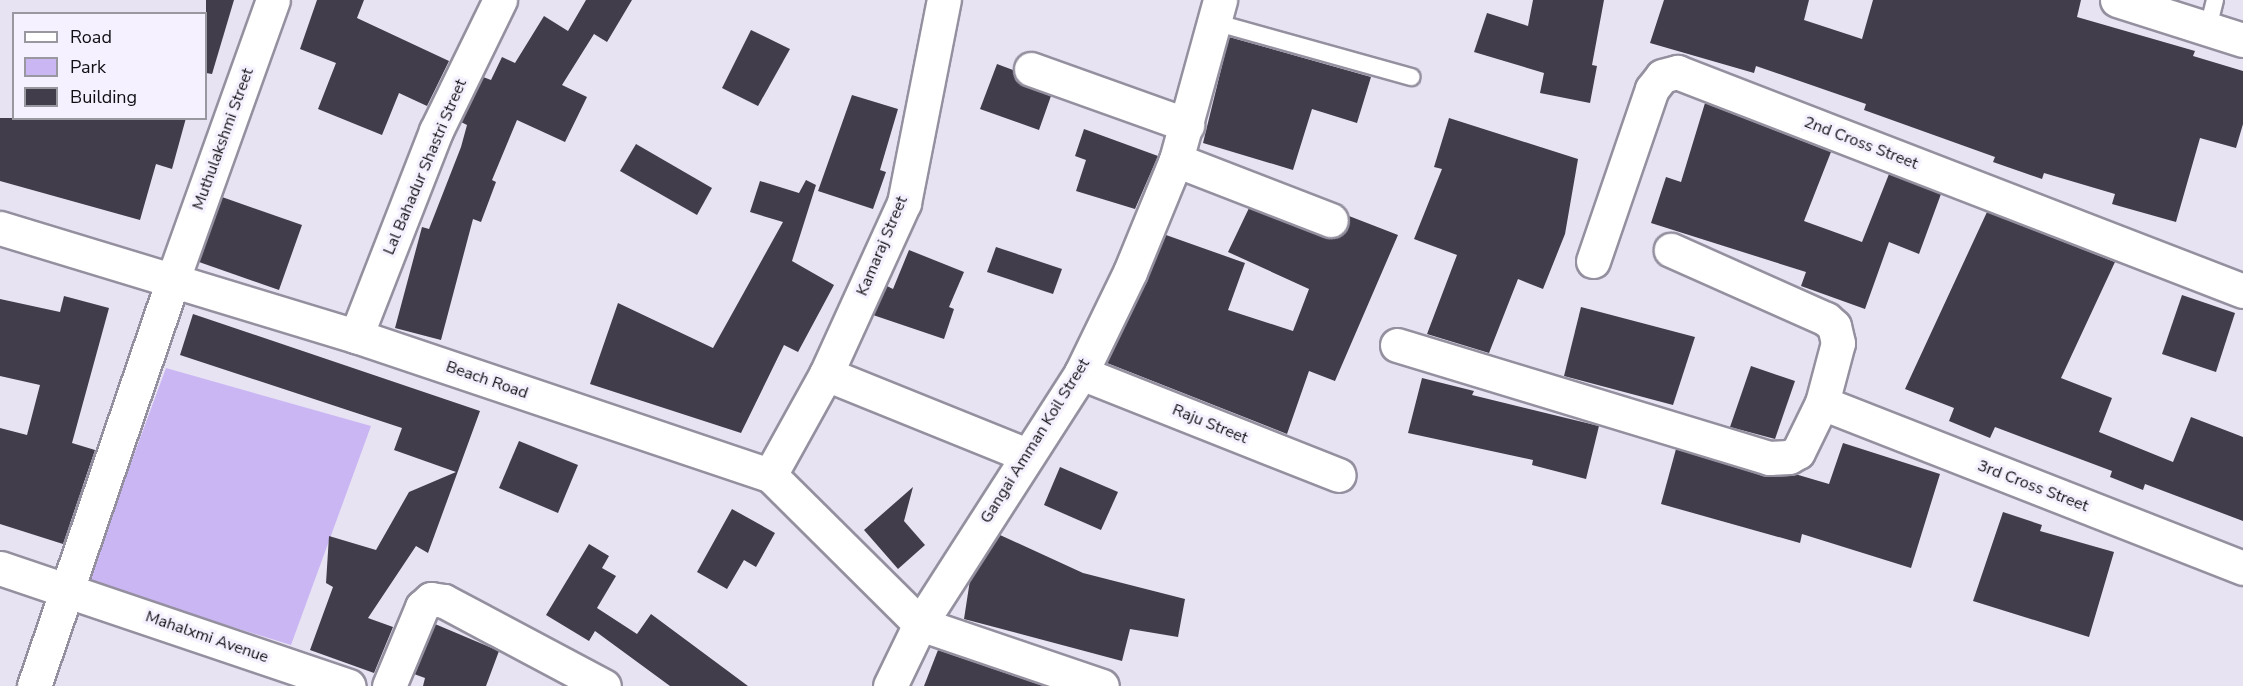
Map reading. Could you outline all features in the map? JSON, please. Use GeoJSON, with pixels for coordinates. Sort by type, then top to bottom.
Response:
{"type":"FeatureCollection","features":[{"type":"Feature","properties":{"kind":"street","name":"Muthulakshmi Street"},"geometry":{"type":"LineString","coordinates":[[34,686],[65,588],[172,279],[273,0]]}},
{"type":"Feature","properties":{"kind":"street","name":"Lal Bahadur Shastri Street"},"geometry":{"type":"LineString","coordinates":[[356,336],[436,131],[500,0]]}},
{"type":"Feature","properties":{"kind":"street","name":"Kamaraj Street"},"geometry":{"type":"LineString","coordinates":[[770,475],[826,374],[904,202],[944,0]]}},
{"type":"Feature","properties":{"kind":"street"},"geometry":{"type":"LineString","coordinates":[[2117,0],[2211,14],[2243,40]]}},
{"type":"Feature","properties":{"kind":"street","name":"Gangai Amman Koil Street"},"geometry":{"type":"LineString","coordinates":[[891,686],[920,624],[1026,455],[1081,373],[1130,272],[1176,160],[1217,11]]}},
{"type":"Feature","properties":{"kind":"street"},"geometry":{"type":"LineString","coordinates":[[1031,69],[1187,125]]}},
{"type":"Feature","properties":{"kind":"street","name":"2nd Cross Street"},"geometry":{"type":"LineString","coordinates":[[1593,261],[1652,89],[1662,76],[1677,72],[2243,291]]}},
{"type":"Feature","properties":{"kind":"street"},"geometry":{"type":"LineString","coordinates":[[1176,160],[1331,220]]}},
{"type":"Feature","properties":{"kind":"street","name":"Beach Road"},"geometry":{"type":"LineString","coordinates":[[0,228],[356,336],[770,475],[920,624]]}},
{"type":"Feature","properties":{"kind":"street"},"geometry":{"type":"LineString","coordinates":[[1398,345],[1769,458],[1789,457],[1798,452],[1822,403],[1838,343],[1834,326],[1826,319],[1671,250]]}},
{"type":"Feature","properties":{"kind":"street","name":"Raju Street"},"geometry":{"type":"LineString","coordinates":[[1081,373],[1339,475]]}},
{"type":"Feature","properties":{"kind":"street"},"geometry":{"type":"LineString","coordinates":[[826,374],[1026,455]]}},
{"type":"Feature","properties":{"kind":"street","name":"3rd Cross Street"},"geometry":{"type":"LineString","coordinates":[[1822,403],[2243,568]]}},
{"type":"Feature","properties":{"kind":"street","name":"Mahalxmi Avenue"},"geometry":{"type":"LineString","coordinates":[[0,568],[65,588],[349,686]]}},
{"type":"Feature","properties":{"kind":"street"},"geometry":{"type":"LineString","coordinates":[[389,686],[422,607],[430,599],[444,601],[604,686]]}},
{"type":"Feature","properties":{"kind":"street"},"geometry":{"type":"LineString","coordinates":[[920,624],[1102,686]]}},
{"type":"Feature","properties":{"kind":"lane"},"geometry":{"type":"LineString","coordinates":[[1217,11],[1411,77]]}},
{"type":"Feature","properties":{"kind":"green space"},"geometry":{"type":"Polygon","coordinates":[[[166,368],[371,426],[291,645],[87,582],[166,368]]]}},
{"type":"Feature","properties":{"kind":"building"},"geometry":{"type":"Polygon","coordinates":[[[206,0],[234,0],[212,74],[207,73],[206,0]]]}},
{"type":"Feature","properties":{"kind":"building"},"geometry":{"type":"Polygon","coordinates":[[[317,0],[364,0],[357,18],[449,61],[427,106],[399,93],[382,135],[318,109],[336,63],[300,49],[317,0]]]}},
{"type":"Feature","properties":{"kind":"building"},"geometry":{"type":"Polygon","coordinates":[[[586,0],[632,0],[607,42],[594,34],[562,85],[587,97],[565,142],[517,120],[492,180],[496,182],[481,222],[473,219],[441,340],[395,328],[422,227],[429,229],[461,147],[467,125],[461,122],[483,77],[491,80],[502,57],[515,63],[544,16],[568,31],[586,0]]]}},
{"type":"Feature","properties":{"kind":"building"},"geometry":{"type":"Polygon","coordinates":[[[1533,0],[1604,0],[1592,65],[1597,66],[1590,103],[1540,93],[1544,73],[1474,52],[1487,13],[1528,26],[1533,0]]]}},
{"type":"Feature","properties":{"kind":"building"},"geometry":{"type":"Polygon","coordinates":[[[1664,0],[1809,0],[1804,20],[1862,39],[1873,0],[2081,0],[2077,17],[2195,51],[2193,56],[2243,71],[2243,124],[2236,148],[2200,138],[2176,222],[2112,204],[2115,194],[2044,173],[2042,179],[1993,162],[1995,157],[1864,110],[1866,104],[1756,66],[1754,73],[1650,43],[1664,0]]]}},
{"type":"Feature","properties":{"kind":"building"},"geometry":{"type":"Polygon","coordinates":[[[751,30],[790,49],[758,106],[722,88],[751,30]]]}},
{"type":"Feature","properties":{"kind":"building"},"geometry":{"type":"Polygon","coordinates":[[[1229,37],[1371,77],[1357,123],[1312,109],[1293,170],[1203,143],[1229,37]]]}},
{"type":"Feature","properties":{"kind":"building"},"geometry":{"type":"Polygon","coordinates":[[[997,64],[1013,70],[1016,81],[1024,86],[1051,96],[1039,130],[980,109],[997,64]]]}},
{"type":"Feature","properties":{"kind":"building"},"geometry":{"type":"Polygon","coordinates":[[[852,95],[898,109],[880,170],[886,172],[873,209],[818,191],[852,95]]]}},
{"type":"Feature","properties":{"kind":"building"},"geometry":{"type":"Polygon","coordinates":[[[1705,103],[1831,152],[1804,221],[1862,242],[1889,174],[1941,194],[1919,254],[1889,242],[1865,309],[1801,286],[1806,272],[1651,223],[1666,177],[1681,182],[1705,103]]]}},
{"type":"Feature","properties":{"kind":"building"},"geometry":{"type":"Polygon","coordinates":[[[0,118],[12,118],[12,120],[185,120],[172,169],[156,164],[140,220],[0,181],[0,118]]]}},
{"type":"Feature","properties":{"kind":"building"},"geometry":{"type":"Polygon","coordinates":[[[1449,118],[1578,159],[1565,234],[1543,289],[1518,279],[1489,353],[1427,334],[1457,255],[1414,239],[1442,169],[1434,167],[1449,118]]]}},
{"type":"Feature","properties":{"kind":"building"},"geometry":{"type":"Polygon","coordinates":[[[1084,129],[1158,156],[1135,209],[1076,191],[1086,160],[1075,156],[1084,129]]]}},
{"type":"Feature","properties":{"kind":"building"},"geometry":{"type":"Polygon","coordinates":[[[636,144],[712,188],[697,215],[620,171],[636,144]]]}},
{"type":"Feature","properties":{"kind":"building"},"geometry":{"type":"Polygon","coordinates":[[[806,180],[816,185],[792,261],[834,285],[798,352],[784,345],[741,433],[590,384],[618,303],[713,348],[783,222],[750,212],[760,181],[799,193],[806,180]]]}},
{"type":"Feature","properties":{"kind":"building"},"geometry":{"type":"Polygon","coordinates":[[[222,197],[302,225],[279,290],[199,262],[222,197]]]}},
{"type":"Feature","properties":{"kind":"building"},"geometry":{"type":"Polygon","coordinates":[[[1249,208],[1325,238],[1343,234],[1349,216],[1398,235],[1335,381],[1309,371],[1287,434],[1107,363],[1166,235],[1245,263],[1228,310],[1293,331],[1309,289],[1228,252],[1249,208]]]}},
{"type":"Feature","properties":{"kind":"building"},"geometry":{"type":"Polygon","coordinates":[[[1987,212],[2115,262],[2061,378],[2112,398],[2099,432],[2173,462],[2191,417],[2243,437],[2243,521],[2145,484],[2143,490],[2110,477],[2112,471],[1995,427],[1990,438],[1949,421],[1954,408],[1905,389],[1987,212]]]}},
{"type":"Feature","properties":{"kind":"building"},"geometry":{"type":"Polygon","coordinates":[[[996,247],[1062,269],[1053,294],[987,272],[996,247]]]}},
{"type":"Feature","properties":{"kind":"building"},"geometry":{"type":"Polygon","coordinates":[[[909,250],[964,272],[949,307],[954,309],[944,339],[873,315],[887,286],[893,289],[909,250]]]}},
{"type":"Feature","properties":{"kind":"building"},"geometry":{"type":"Polygon","coordinates":[[[2182,295],[2235,313],[2216,372],[2162,354],[2182,295]]]}},
{"type":"Feature","properties":{"kind":"building"},"geometry":{"type":"Polygon","coordinates":[[[64,296],[109,308],[72,443],[95,450],[63,544],[0,524],[0,428],[27,435],[40,385],[0,376],[0,299],[60,312],[64,296]]]}},
{"type":"Feature","properties":{"kind":"building"},"geometry":{"type":"Polygon","coordinates":[[[1581,307],[1695,337],[1673,405],[1564,376],[1581,307]]]}},
{"type":"Feature","properties":{"kind":"building"},"geometry":{"type":"Polygon","coordinates":[[[193,314],[480,411],[428,553],[416,546],[368,618],[393,627],[374,673],[310,650],[333,587],[326,583],[329,536],[376,550],[409,492],[456,472],[394,450],[402,428],[180,355],[193,314]]]}},
{"type":"Feature","properties":{"kind":"building"},"geometry":{"type":"Polygon","coordinates":[[[1751,366],[1795,381],[1775,439],[1730,427],[1751,366]]]}},
{"type":"Feature","properties":{"kind":"building"},"geometry":{"type":"Polygon","coordinates":[[[1422,378],[1474,391],[1472,395],[1599,426],[1586,479],[1532,465],[1533,460],[1408,433],[1422,378]]]}},
{"type":"Feature","properties":{"kind":"building"},"geometry":{"type":"Polygon","coordinates":[[[519,441],[578,465],[558,513],[499,488],[519,441]]]}},
{"type":"Feature","properties":{"kind":"building"},"geometry":{"type":"Polygon","coordinates":[[[1843,443],[1940,474],[1911,568],[1802,534],[1800,543],[1661,504],[1676,449],[1764,476],[1795,474],[1829,484],[1843,443]]]}},
{"type":"Feature","properties":{"kind":"building"},"geometry":{"type":"Polygon","coordinates":[[[1060,467],[1118,492],[1101,530],[1044,505],[1060,467]]]}},
{"type":"Feature","properties":{"kind":"building"},"geometry":{"type":"Polygon","coordinates":[[[913,487],[904,521],[925,545],[898,569],[864,530],[913,487]]]}},
{"type":"Feature","properties":{"kind":"building"},"geometry":{"type":"Polygon","coordinates":[[[732,509],[775,533],[756,567],[744,560],[727,589],[697,572],[732,509]]]}},
{"type":"Feature","properties":{"kind":"building"},"geometry":{"type":"Polygon","coordinates":[[[2003,512],[2042,525],[2040,531],[2114,552],[2089,637],[1973,601],[2003,512]]]}},
{"type":"Feature","properties":{"kind":"building"},"geometry":{"type":"Polygon","coordinates":[[[1000,535],[1083,573],[1185,599],[1178,637],[1130,629],[1122,661],[964,619],[970,580],[1000,535]]]}},
{"type":"Feature","properties":{"kind":"building"},"geometry":{"type":"Polygon","coordinates":[[[589,544],[609,556],[602,568],[616,576],[597,608],[637,634],[651,614],[748,686],[670,686],[595,631],[589,641],[546,615],[589,544]]]}},
{"type":"Feature","properties":{"kind":"building"},"geometry":{"type":"Polygon","coordinates":[[[435,624],[499,651],[486,686],[423,686],[425,678],[414,674],[435,624]]]}},
{"type":"Feature","properties":{"kind":"building"},"geometry":{"type":"Polygon","coordinates":[[[938,650],[1044,686],[924,686],[938,650]]]}}]}
